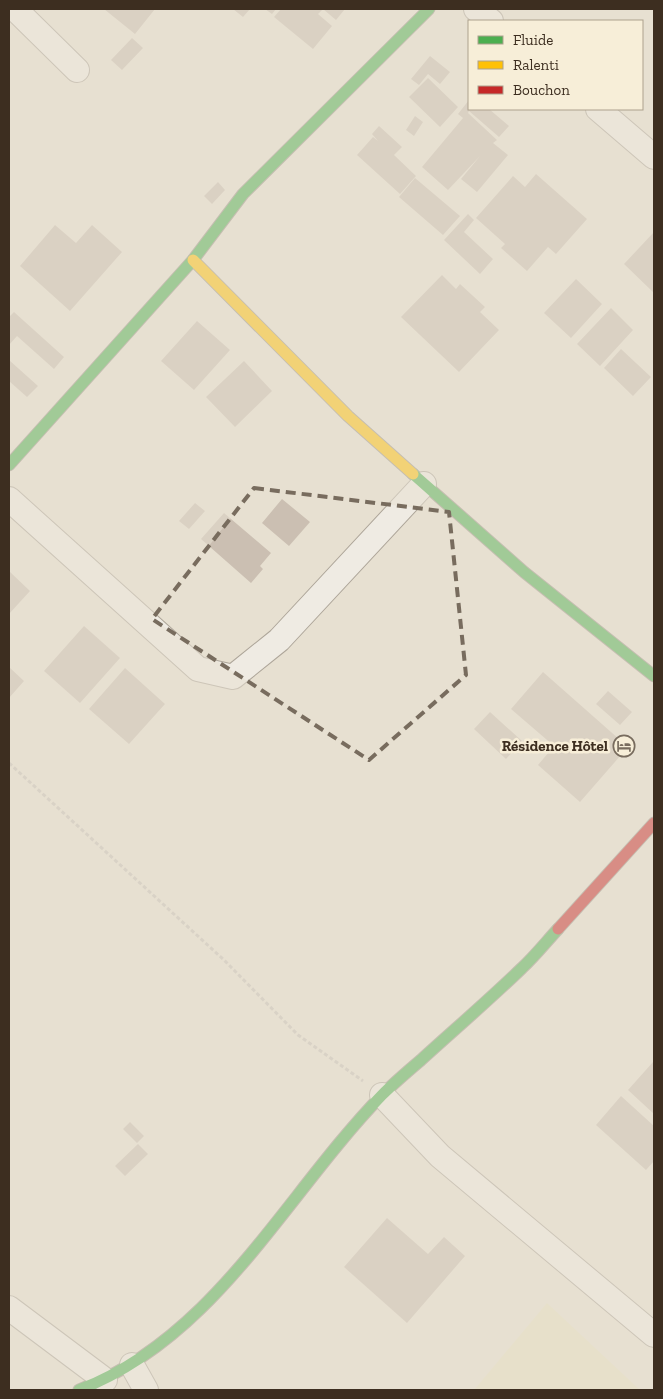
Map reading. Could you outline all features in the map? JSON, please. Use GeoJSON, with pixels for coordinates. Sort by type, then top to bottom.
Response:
{"type":"FeatureCollection","features":[{"type":"Feature","properties":{"kind":"street"},"geometry":{"type":"LineString","coordinates":[[15,9],[77,70]]}},
{"type":"Feature","properties":{"kind":"street"},"geometry":{"type":"LineString","coordinates":[[9,465],[193,260],[243,194],[429,9]]}},
{"type":"Feature","properties":{"kind":"street"},"geometry":{"type":"LineString","coordinates":[[476,9],[490,20]]}},
{"type":"Feature","properties":{"kind":"street"},"geometry":{"type":"LineString","coordinates":[[599,110],[654,156]]}},
{"type":"Feature","properties":{"kind":"street"},"geometry":{"type":"LineString","coordinates":[[193,260],[348,416],[524,572],[654,676]]}},
{"type":"Feature","properties":{"kind":"street"},"geometry":{"type":"LineString","coordinates":[[9,499],[198,669],[233,677],[280,640],[424,484]]}},
{"type":"Feature","properties":{"kind":"street"},"geometry":{"type":"LineString","coordinates":[[79,1390],[105,1380],[132,1365],[166,1341],[220,1290],[327,1158],[382,1095],[524,967],[654,824]]}},
{"type":"Feature","properties":{"kind":"street"},"geometry":{"type":"LineString","coordinates":[[382,1095],[440,1156],[654,1335]]}},
{"type":"Feature","properties":{"kind":"street"},"geometry":{"type":"LineString","coordinates":[[9,1308],[105,1380]]}},
{"type":"Feature","properties":{"kind":"street"},"geometry":{"type":"LineString","coordinates":[[132,1365],[146,1390]]}},
{"type":"Feature","properties":{"kind":"path"},"geometry":{"type":"LineString","coordinates":[[9,763],[224,960],[298,1035],[382,1095]]}},
{"type":"Feature","properties":{"kind":"highlighted area"},"geometry":{"type":"Polygon","coordinates":[[[254,488],[449,512],[466,675],[369,760],[152,619],[254,488]]]}},
{"type":"Feature","properties":{"kind":"shaded area"},"geometry":{"type":"Polygon","coordinates":[[[547,1303],[640,1390],[474,1390],[547,1303]]]}},
{"type":"Feature","properties":{"kind":"building"},"geometry":{"type":"Polygon","coordinates":[[[104,9],[155,9],[135,34],[104,9]]]}},
{"type":"Feature","properties":{"kind":"building"},"geometry":{"type":"Polygon","coordinates":[[[233,9],[250,9],[243,17],[233,9]]]}},
{"type":"Feature","properties":{"kind":"building"},"geometry":{"type":"Polygon","coordinates":[[[265,9],[276,9],[272,14],[265,9]]]}},
{"type":"Feature","properties":{"kind":"building"},"geometry":{"type":"Polygon","coordinates":[[[281,9],[323,9],[318,14],[332,26],[313,49],[274,17],[281,9]]]}},
{"type":"Feature","properties":{"kind":"building"},"geometry":{"type":"Polygon","coordinates":[[[323,9],[345,9],[336,20],[323,9]]]}},
{"type":"Feature","properties":{"kind":"building"},"geometry":{"type":"Polygon","coordinates":[[[132,38],[143,48],[122,70],[111,60],[132,38]]]}},
{"type":"Feature","properties":{"kind":"building"},"geometry":{"type":"Polygon","coordinates":[[[430,56],[450,72],[440,84],[428,74],[419,85],[411,79],[430,56]]]}},
{"type":"Feature","properties":{"kind":"building"},"geometry":{"type":"Polygon","coordinates":[[[428,78],[458,107],[440,127],[409,97],[428,78]]]}},
{"type":"Feature","properties":{"kind":"building"},"geometry":{"type":"Polygon","coordinates":[[[468,101],[468,110],[490,110],[509,126],[499,137],[469,111],[468,113],[497,140],[493,143],[508,155],[477,192],[461,179],[480,156],[448,190],[422,167],[463,118],[458,114],[468,101]]]}},
{"type":"Feature","properties":{"kind":"building"},"geometry":{"type":"Polygon","coordinates":[[[415,116],[423,122],[414,136],[406,130],[415,116]]]}},
{"type":"Feature","properties":{"kind":"building"},"geometry":{"type":"Polygon","coordinates":[[[379,126],[402,147],[394,155],[416,176],[400,194],[357,155],[373,137],[378,141],[372,134],[379,126]]]}},
{"type":"Feature","properties":{"kind":"building"},"geometry":{"type":"Polygon","coordinates":[[[536,174],[587,219],[556,254],[548,247],[527,271],[501,248],[505,244],[476,218],[513,176],[525,187],[536,174]]]}},
{"type":"Feature","properties":{"kind":"building"},"geometry":{"type":"Polygon","coordinates":[[[415,178],[460,216],[443,235],[399,197],[415,178]]]}},
{"type":"Feature","properties":{"kind":"building"},"geometry":{"type":"Polygon","coordinates":[[[218,182],[225,190],[212,204],[204,196],[218,182]]]}},
{"type":"Feature","properties":{"kind":"building"},"geometry":{"type":"Polygon","coordinates":[[[468,214],[474,220],[464,232],[493,259],[480,274],[444,240],[468,214]]]}},
{"type":"Feature","properties":{"kind":"building"},"geometry":{"type":"Polygon","coordinates":[[[55,225],[76,243],[92,225],[122,252],[70,311],[20,266],[55,225]]]}},
{"type":"Feature","properties":{"kind":"building"},"geometry":{"type":"Polygon","coordinates":[[[654,232],[654,293],[624,264],[654,232]]]}},
{"type":"Feature","properties":{"kind":"building"},"geometry":{"type":"Polygon","coordinates":[[[442,275],[456,289],[460,284],[485,307],[480,312],[499,330],[459,372],[401,317],[442,275]]]}},
{"type":"Feature","properties":{"kind":"building"},"geometry":{"type":"Polygon","coordinates":[[[576,279],[602,304],[571,338],[544,313],[576,279]]]}},
{"type":"Feature","properties":{"kind":"building"},"geometry":{"type":"Polygon","coordinates":[[[611,308],[633,330],[600,366],[577,344],[611,308]]]}},
{"type":"Feature","properties":{"kind":"building"},"geometry":{"type":"Polygon","coordinates":[[[14,312],[64,357],[54,369],[17,336],[9,345],[9,317],[14,312]]]}},
{"type":"Feature","properties":{"kind":"building"},"geometry":{"type":"Polygon","coordinates":[[[197,321],[230,350],[194,390],[161,361],[197,321]]]}},
{"type":"Feature","properties":{"kind":"building"},"geometry":{"type":"Polygon","coordinates":[[[621,349],[651,377],[633,396],[604,368],[621,349]]]}},
{"type":"Feature","properties":{"kind":"building"},"geometry":{"type":"Polygon","coordinates":[[[9,360],[38,386],[27,397],[9,381],[9,360]]]}},
{"type":"Feature","properties":{"kind":"building"},"geometry":{"type":"Polygon","coordinates":[[[244,361],[272,391],[235,427],[206,397],[244,361]]]}},
{"type":"Feature","properties":{"kind":"building"},"geometry":{"type":"Polygon","coordinates":[[[282,499],[310,522],[289,546],[262,523],[282,499]]]}},
{"type":"Feature","properties":{"kind":"building"},"geometry":{"type":"Polygon","coordinates":[[[195,503],[205,511],[189,529],[179,521],[195,503]]]}},
{"type":"Feature","properties":{"kind":"building"},"geometry":{"type":"Polygon","coordinates":[[[224,513],[271,553],[260,566],[263,569],[251,583],[201,539],[224,513]]]}},
{"type":"Feature","properties":{"kind":"building"},"geometry":{"type":"Polygon","coordinates":[[[9,571],[30,591],[9,614],[9,571]]]}},
{"type":"Feature","properties":{"kind":"building"},"geometry":{"type":"Polygon","coordinates":[[[84,626],[120,658],[80,703],[44,671],[84,626]]]}},
{"type":"Feature","properties":{"kind":"building"},"geometry":{"type":"Polygon","coordinates":[[[9,667],[24,681],[9,698],[9,667]]]}},
{"type":"Feature","properties":{"kind":"building"},"geometry":{"type":"Polygon","coordinates":[[[125,668],[165,704],[129,744],[89,709],[125,668]]]}},
{"type":"Feature","properties":{"kind":"building"},"geometry":{"type":"Polygon","coordinates":[[[543,672],[628,747],[580,802],[538,765],[554,746],[511,709],[543,672]]]}},
{"type":"Feature","properties":{"kind":"building"},"geometry":{"type":"Polygon","coordinates":[[[608,691],[632,712],[620,725],[596,704],[608,691]]]}},
{"type":"Feature","properties":{"kind":"building"},"geometry":{"type":"Polygon","coordinates":[[[490,712],[522,741],[506,759],[474,729],[490,712]]]}},
{"type":"Feature","properties":{"kind":"building"},"geometry":{"type":"Polygon","coordinates":[[[653,1062],[654,1064],[654,1114],[628,1090],[653,1062]]]}},
{"type":"Feature","properties":{"kind":"building"},"geometry":{"type":"Polygon","coordinates":[[[621,1096],[654,1126],[654,1161],[646,1170],[596,1125],[621,1096]]]}},
{"type":"Feature","properties":{"kind":"building"},"geometry":{"type":"Polygon","coordinates":[[[130,1122],[144,1136],[137,1143],[123,1129],[130,1122]]]}},
{"type":"Feature","properties":{"kind":"building"},"geometry":{"type":"Polygon","coordinates":[[[138,1144],[148,1154],[125,1176],[115,1166],[138,1144]]]}},
{"type":"Feature","properties":{"kind":"building"},"geometry":{"type":"Polygon","coordinates":[[[387,1218],[428,1254],[444,1237],[465,1256],[407,1323],[344,1267],[387,1218]]]}},
{"type":"Feature","properties":{"kind":"traffic: fast"},"geometry":{"type":"LineString","coordinates":[[9,465],[193,260],[243,194],[429,9]]}},
{"type":"Feature","properties":{"kind":"traffic: fast"},"geometry":{"type":"LineString","coordinates":[[413,474],[524,572],[654,676]]}},
{"type":"Feature","properties":{"kind":"traffic: fast"},"geometry":{"type":"LineString","coordinates":[[79,1390],[127,1366],[170,1336],[209,1300],[279,1219],[346,1134],[382,1095],[510,980],[558,929]]}},
{"type":"Feature","properties":{"kind":"traffic: slow"},"geometry":{"type":"LineString","coordinates":[[193,260],[348,416],[413,474]]}},
{"type":"Feature","properties":{"kind":"traffic: jam"},"geometry":{"type":"LineString","coordinates":[[558,929],[654,823]]}},
{"type":"Feature","properties":{"kind":"place","name":"Résidence Hôtel"},"geometry":{"type":"Point","coordinates":[624,746]}}]}
